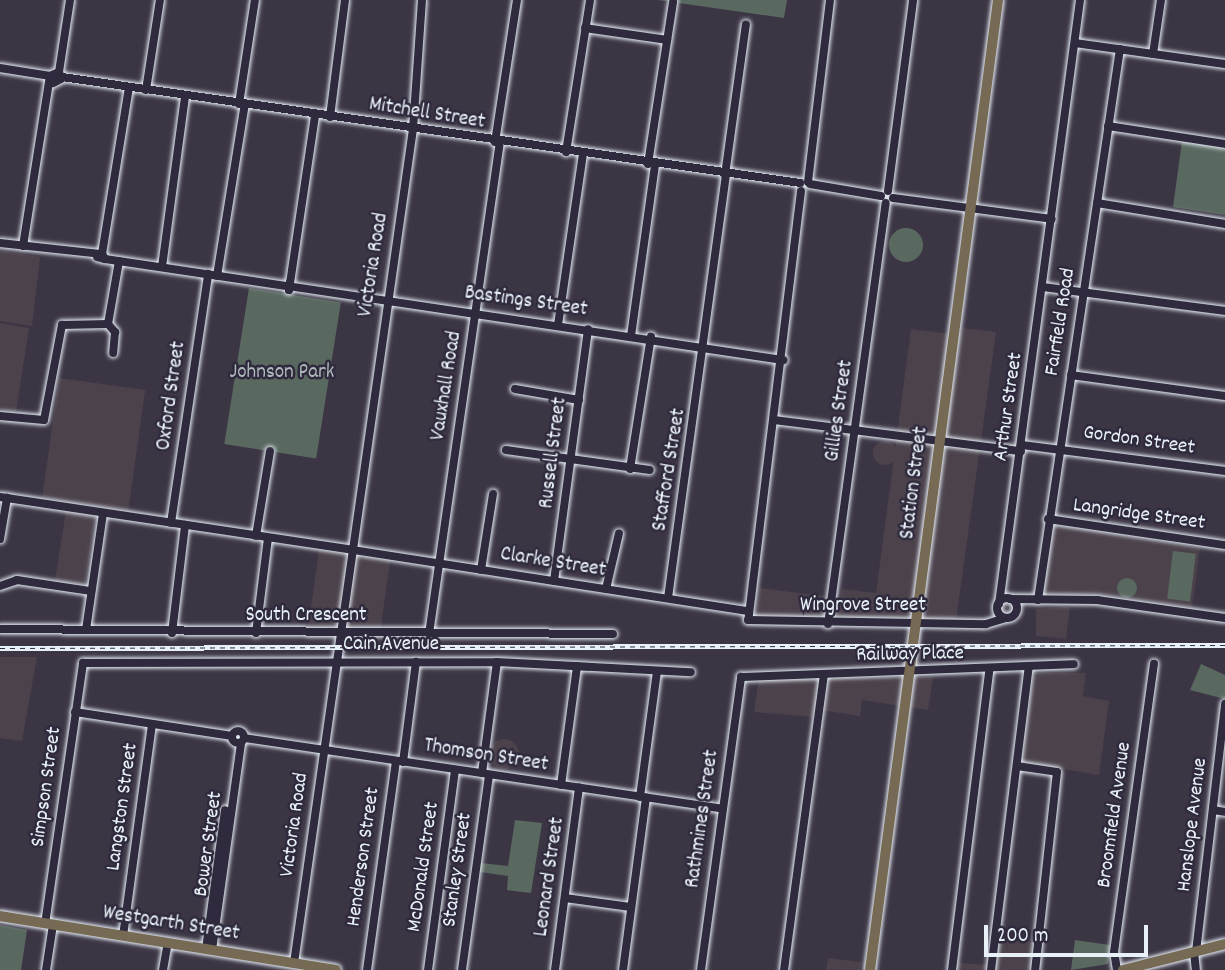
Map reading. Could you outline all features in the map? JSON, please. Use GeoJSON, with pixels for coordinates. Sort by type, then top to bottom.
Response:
{"type":"FeatureCollection","features":[{"type":"Feature","properties":{"kind":"main road","name":"Station Street"},"geometry":{"type":"LineString","coordinates":[[870,970],[998,0]]}},
{"type":"Feature","properties":{"kind":"main road","name":"Westgarth Street"},"geometry":{"type":"LineString","coordinates":[[0,916],[336,970]]}},
{"type":"Feature","properties":{"kind":"main road"},"geometry":{"type":"LineString","coordinates":[[1123,970],[1225,944]]}},
{"type":"Feature","properties":{"kind":"street"},"geometry":{"type":"LineString","coordinates":[[0,68],[51,79],[60,75],[71,0]]}},
{"type":"Feature","properties":{"kind":"street"},"geometry":{"type":"LineString","coordinates":[[146,90],[160,0]]}},
{"type":"Feature","properties":{"kind":"street","name":"Oxford Street"},"geometry":{"type":"LineString","coordinates":[[171,523],[242,104],[254,0]]}},
{"type":"Feature","properties":{"kind":"street"},"geometry":{"type":"LineString","coordinates":[[330,117],[345,0]]}},
{"type":"Feature","properties":{"kind":"street","name":"Victoria Road"},"geometry":{"type":"LineString","coordinates":[[294,963],[413,129],[422,0]]}},
{"type":"Feature","properties":{"kind":"street","name":"Vauxhall Road"},"geometry":{"type":"LineString","coordinates":[[429,634],[517,0]]}},
{"type":"Feature","properties":{"kind":"street"},"geometry":{"type":"LineString","coordinates":[[566,152],[590,0]]}},
{"type":"Feature","properties":{"kind":"street"},"geometry":{"type":"LineString","coordinates":[[748,615],[830,0]]}},
{"type":"Feature","properties":{"kind":"street","name":"Gillies Street"},"geometry":{"type":"LineString","coordinates":[[828,624],[913,0]]}},
{"type":"Feature","properties":{"kind":"street","name":"Arthur Street"},"geometry":{"type":"LineString","coordinates":[[998,608],[1080,0]]}},
{"type":"Feature","properties":{"kind":"street"},"geometry":{"type":"LineString","coordinates":[[1153,54],[1161,0]]}},
{"type":"Feature","properties":{"kind":"street"},"geometry":{"type":"LineString","coordinates":[[631,336],[673,2]]}},
{"type":"Feature","properties":{"kind":"street","name":"Stafford Street"},"geometry":{"type":"LineString","coordinates":[[668,598],[726,194],[746,24]]}},
{"type":"Feature","properties":{"kind":"street"},"geometry":{"type":"LineString","coordinates":[[585,28],[667,40]]}},
{"type":"Feature","properties":{"kind":"street"},"geometry":{"type":"LineString","coordinates":[[1075,43],[1225,64]]}},
{"type":"Feature","properties":{"kind":"street","name":"Fairfield Road"},"geometry":{"type":"LineString","coordinates":[[1038,600],[1120,49]]}},
{"type":"Feature","properties":{"kind":"street","name":"Mitchell Street"},"geometry":{"type":"LineString","coordinates":[[60,75],[129,88],[727,176],[1050,219]]}},
{"type":"Feature","properties":{"kind":"street"},"geometry":{"type":"LineString","coordinates":[[27,247],[51,79]]}},
{"type":"Feature","properties":{"kind":"street"},"geometry":{"type":"LineString","coordinates":[[102,257],[129,88]]}},
{"type":"Feature","properties":{"kind":"street"},"geometry":{"type":"LineString","coordinates":[[159,267],[185,96]]}},
{"type":"Feature","properties":{"kind":"street"},"geometry":{"type":"LineString","coordinates":[[290,285],[315,115]]}},
{"type":"Feature","properties":{"kind":"street"},"geometry":{"type":"LineString","coordinates":[[1108,126],[1225,144]]}},
{"type":"Feature","properties":{"kind":"street"},"geometry":{"type":"LineString","coordinates":[[558,325],[583,154]]}},
{"type":"Feature","properties":{"kind":"street"},"geometry":{"type":"LineString","coordinates":[[1097,203],[1225,225]]}},
{"type":"Feature","properties":{"kind":"street","name":"Bastings Street"},"geometry":{"type":"LineString","coordinates":[[0,243],[782,357]]}},
{"type":"Feature","properties":{"kind":"street"},"geometry":{"type":"LineString","coordinates":[[108,324],[118,261]]}},
{"type":"Feature","properties":{"kind":"street"},"geometry":{"type":"LineString","coordinates":[[1043,285],[1225,311]]}},
{"type":"Feature","properties":{"kind":"street"},"geometry":{"type":"LineString","coordinates":[[108,324],[115,332],[113,353]]}},
{"type":"Feature","properties":{"kind":"street"},"geometry":{"type":"LineString","coordinates":[[0,416],[32,421],[46,418],[62,325],[108,324]]}},
{"type":"Feature","properties":{"kind":"street","name":"Russell Street"},"geometry":{"type":"LineString","coordinates":[[554,581],[568,460],[588,329]]}},
{"type":"Feature","properties":{"kind":"street"},"geometry":{"type":"LineString","coordinates":[[631,469],[651,337]]}},
{"type":"Feature","properties":{"kind":"street"},"geometry":{"type":"LineString","coordinates":[[1071,375],[1225,396]]}},
{"type":"Feature","properties":{"kind":"street"},"geometry":{"type":"LineString","coordinates":[[515,389],[579,400]]}},
{"type":"Feature","properties":{"kind":"street","name":"Gordon Street"},"geometry":{"type":"LineString","coordinates":[[774,420],[1006,451],[1059,447],[1225,471]]}},
{"type":"Feature","properties":{"kind":"street"},"geometry":{"type":"LineString","coordinates":[[506,450],[650,470]]}},
{"type":"Feature","properties":{"kind":"street"},"geometry":{"type":"LineString","coordinates":[[256,536],[270,451]]}},
{"type":"Feature","properties":{"kind":"street"},"geometry":{"type":"LineString","coordinates":[[481,570],[493,494]]}},
{"type":"Feature","properties":{"kind":"street"},"geometry":{"type":"LineString","coordinates":[[0,539],[3,497]]}},
{"type":"Feature","properties":{"kind":"street","name":"Clarke Street"},"geometry":{"type":"LineString","coordinates":[[3,497],[668,598],[748,615]]}},
{"type":"Feature","properties":{"kind":"street"},"geometry":{"type":"LineString","coordinates":[[86,630],[103,513]]}},
{"type":"Feature","properties":{"kind":"street","name":"Langridge Street"},"geometry":{"type":"LineString","coordinates":[[1048,519],[1225,545]]}},
{"type":"Feature","properties":{"kind":"street"},"geometry":{"type":"LineString","coordinates":[[172,633],[185,525]]}},
{"type":"Feature","properties":{"kind":"street"},"geometry":{"type":"LineString","coordinates":[[607,589],[619,533]]}},
{"type":"Feature","properties":{"kind":"street"},"geometry":{"type":"LineString","coordinates":[[256,633],[268,538]]}},
{"type":"Feature","properties":{"kind":"street"},"geometry":{"type":"LineString","coordinates":[[0,586],[17,580],[92,591]]}},
{"type":"Feature","properties":{"kind":"street","name":"Arthur Street"},"geometry":{"type":"LineString","coordinates":[[1002,581],[1009,599],[1017,609]]}},
{"type":"Feature","properties":{"kind":"street"},"geometry":{"type":"LineString","coordinates":[[980,623],[1009,599],[1097,600],[1225,618]]}},
{"type":"Feature","properties":{"kind":"street"},"geometry":{"type":"LineString","coordinates":[[998,608],[1006,618],[1017,609],[1038,600]]}},
{"type":"Feature","properties":{"kind":"street","name":"Wingrove Street"},"geometry":{"type":"LineString","coordinates":[[748,615],[828,624],[980,623],[1006,618]]}},
{"type":"Feature","properties":{"kind":"street","name":"South Crescent"},"geometry":{"type":"LineString","coordinates":[[0,629],[172,633],[613,634]]}},
{"type":"Feature","properties":{"kind":"street","name":"Cain Avenue"},"geometry":{"type":"LineString","coordinates":[[90,662],[497,662],[691,672]]}},
{"type":"Feature","properties":{"kind":"street","name":"Simpson Street"},"geometry":{"type":"LineString","coordinates":[[46,970],[49,924],[81,667],[90,662]]}},
{"type":"Feature","properties":{"kind":"street","name":"Henderson Street"},"geometry":{"type":"LineString","coordinates":[[365,970],[416,662]]}},
{"type":"Feature","properties":{"kind":"street","name":"Stanley Street"},"geometry":{"type":"LineString","coordinates":[[462,970],[497,662]]}},
{"type":"Feature","properties":{"kind":"street","name":"Railway Place"},"geometry":{"type":"LineString","coordinates":[[746,676],[989,671],[1074,664]]}},
{"type":"Feature","properties":{"kind":"street","name":"Broomfield Avenue"},"geometry":{"type":"LineString","coordinates":[[1117,970],[1115,942],[1154,664]]}},
{"type":"Feature","properties":{"kind":"street"},"geometry":{"type":"LineString","coordinates":[[561,785],[577,666]]}},
{"type":"Feature","properties":{"kind":"street"},"geometry":{"type":"LineString","coordinates":[[991,970],[1029,666]]}},
{"type":"Feature","properties":{"kind":"street"},"geometry":{"type":"LineString","coordinates":[[951,970],[989,671]]}},
{"type":"Feature","properties":{"kind":"street"},"geometry":{"type":"LineString","coordinates":[[623,970],[657,672]]}},
{"type":"Feature","properties":{"kind":"street"},"geometry":{"type":"LineString","coordinates":[[784,970],[824,675]]}},
{"type":"Feature","properties":{"kind":"street","name":"Rathmines Street"},"geometry":{"type":"LineString","coordinates":[[701,970],[739,682],[746,676]]}},
{"type":"Feature","properties":{"kind":"street","name":"Hanslope Avenue"},"geometry":{"type":"LineString","coordinates":[[1196,970],[1195,952],[1225,704]]}},
{"type":"Feature","properties":{"kind":"street","name":"Thomson Street"},"geometry":{"type":"LineString","coordinates":[[75,712],[238,740],[323,749],[722,809]]}},
{"type":"Feature","properties":{"kind":"street","name":"Langston Street"},"geometry":{"type":"LineString","coordinates":[[123,936],[152,724]]}},
{"type":"Feature","properties":{"kind":"street","name":"Bower Street"},"geometry":{"type":"LineString","coordinates":[[209,950],[238,740]]}},
{"type":"Feature","properties":{"kind":"street"},"geometry":{"type":"LineString","coordinates":[[1017,766],[1057,772],[1035,970]]}},
{"type":"Feature","properties":{"kind":"street","name":"McDonald Street"},"geometry":{"type":"LineString","coordinates":[[428,970],[455,769]]}},
{"type":"Feature","properties":{"kind":"street","name":"Leonard Street"},"geometry":{"type":"LineString","coordinates":[[555,970],[579,788]]}},
{"type":"Feature","properties":{"kind":"street"},"geometry":{"type":"LineString","coordinates":[[1213,810],[1225,812]]}},
{"type":"Feature","properties":{"kind":"street"},"geometry":{"type":"LineString","coordinates":[[565,898],[630,907]]}},
{"type":"Feature","properties":{"kind":"street"},"geometry":{"type":"LineString","coordinates":[[163,970],[168,943]]}},
{"type":"Feature","properties":{"kind":"shaded area"},"geometry":{"type":"Polygon","coordinates":[[[0,251],[40,257],[32,326],[0,321],[0,251]]]}},
{"type":"Feature","properties":{"kind":"shaded area"},"geometry":{"type":"Polygon","coordinates":[[[0,323],[29,328],[16,412],[0,409],[0,323]]]}},
{"type":"Feature","properties":{"kind":"shaded area"},"geometry":{"type":"Polygon","coordinates":[[[962,328],[996,332],[956,621],[755,619],[760,588],[840,598],[842,589],[876,593],[911,329],[960,335],[962,328]]]}},
{"type":"Feature","properties":{"kind":"shaded area"},"geometry":{"type":"Polygon","coordinates":[[[59,378],[145,390],[128,510],[42,498],[59,378]]]}},
{"type":"Feature","properties":{"kind":"shaded area"},"geometry":{"type":"Polygon","coordinates":[[[885,441],[896,448],[897,453],[890,464],[885,465],[874,458],[873,453],[880,442],[885,441]]]}},
{"type":"Feature","properties":{"kind":"shaded area"},"geometry":{"type":"Polygon","coordinates":[[[66,511],[96,516],[85,585],[55,580],[66,511]]]}},
{"type":"Feature","properties":{"kind":"shaded area"},"geometry":{"type":"Polygon","coordinates":[[[1053,525],[1200,548],[1192,607],[1103,594],[1043,594],[1053,525]]]}},
{"type":"Feature","properties":{"kind":"shaded area"},"geometry":{"type":"Polygon","coordinates":[[[319,550],[390,560],[379,638],[308,628],[319,550]]]}},
{"type":"Feature","properties":{"kind":"shaded area"},"geometry":{"type":"Polygon","coordinates":[[[1070,607],[1066,639],[1036,636],[1036,609],[1070,607]]]}},
{"type":"Feature","properties":{"kind":"shaded area"},"geometry":{"type":"Polygon","coordinates":[[[0,657],[37,657],[22,741],[0,738],[0,657]]]}},
{"type":"Feature","properties":{"kind":"shaded area"},"geometry":{"type":"Polygon","coordinates":[[[1034,673],[1086,673],[1083,696],[1109,701],[1099,775],[1021,762],[1034,673]]]}},
{"type":"Feature","properties":{"kind":"shaded area"},"geometry":{"type":"Polygon","coordinates":[[[933,677],[928,710],[862,700],[860,716],[814,709],[812,717],[754,712],[759,678],[933,677]]]}},
{"type":"Feature","properties":{"kind":"shaded area"},"geometry":{"type":"Polygon","coordinates":[[[504,739],[510,740],[518,748],[518,760],[510,768],[504,769],[498,768],[490,760],[489,754],[490,748],[498,740],[504,739]]]}},
{"type":"Feature","properties":{"kind":"shaded area"},"geometry":{"type":"Polygon","coordinates":[[[995,939],[1043,943],[1039,970],[957,970],[958,963],[991,965],[995,939]]]}},
{"type":"Feature","properties":{"kind":"shaded area"},"geometry":{"type":"Polygon","coordinates":[[[828,958],[861,962],[860,970],[826,970],[828,958]]]}},
{"type":"Feature","properties":{"kind":"green space"},"geometry":{"type":"Polygon","coordinates":[[[658,0],[787,0],[784,18],[658,0]]]}},
{"type":"Feature","properties":{"kind":"green space"},"geometry":{"type":"Polygon","coordinates":[[[1182,141],[1225,148],[1225,215],[1173,207],[1182,141]]]}},
{"type":"Feature","properties":{"kind":"green space"},"geometry":{"type":"Polygon","coordinates":[[[906,228],[918,233],[923,245],[918,257],[906,262],[894,257],[889,245],[894,233],[906,228]]]}},
{"type":"Feature","properties":{"kind":"green space","name":"Johnson Park"},"geometry":{"type":"Polygon","coordinates":[[[249,288],[341,303],[316,459],[224,444],[249,288]]]}},
{"type":"Feature","properties":{"kind":"green space"},"geometry":{"type":"Polygon","coordinates":[[[1173,551],[1196,554],[1190,601],[1167,599],[1173,551]]]}},
{"type":"Feature","properties":{"kind":"green space"},"geometry":{"type":"Polygon","coordinates":[[[1127,578],[1134,581],[1137,588],[1134,595],[1127,598],[1120,595],[1117,588],[1120,581],[1127,578]]]}},
{"type":"Feature","properties":{"kind":"green space"},"geometry":{"type":"Polygon","coordinates":[[[1201,664],[1225,675],[1225,699],[1190,690],[1201,664]]]}},
{"type":"Feature","properties":{"kind":"green space"},"geometry":{"type":"Polygon","coordinates":[[[515,820],[542,823],[531,893],[507,890],[508,876],[480,872],[481,863],[508,866],[515,820]]]}},
{"type":"Feature","properties":{"kind":"green space"},"geometry":{"type":"Polygon","coordinates":[[[0,925],[27,930],[21,970],[0,970],[0,925]]]}},
{"type":"Feature","properties":{"kind":"green space"},"geometry":{"type":"Polygon","coordinates":[[[1075,940],[1110,945],[1108,964],[1071,970],[1075,940]]]}},
{"type":"Feature","properties":{"kind":"railway"},"geometry":{"type":"LineString","coordinates":[[0,648],[1225,645]]}}]}
